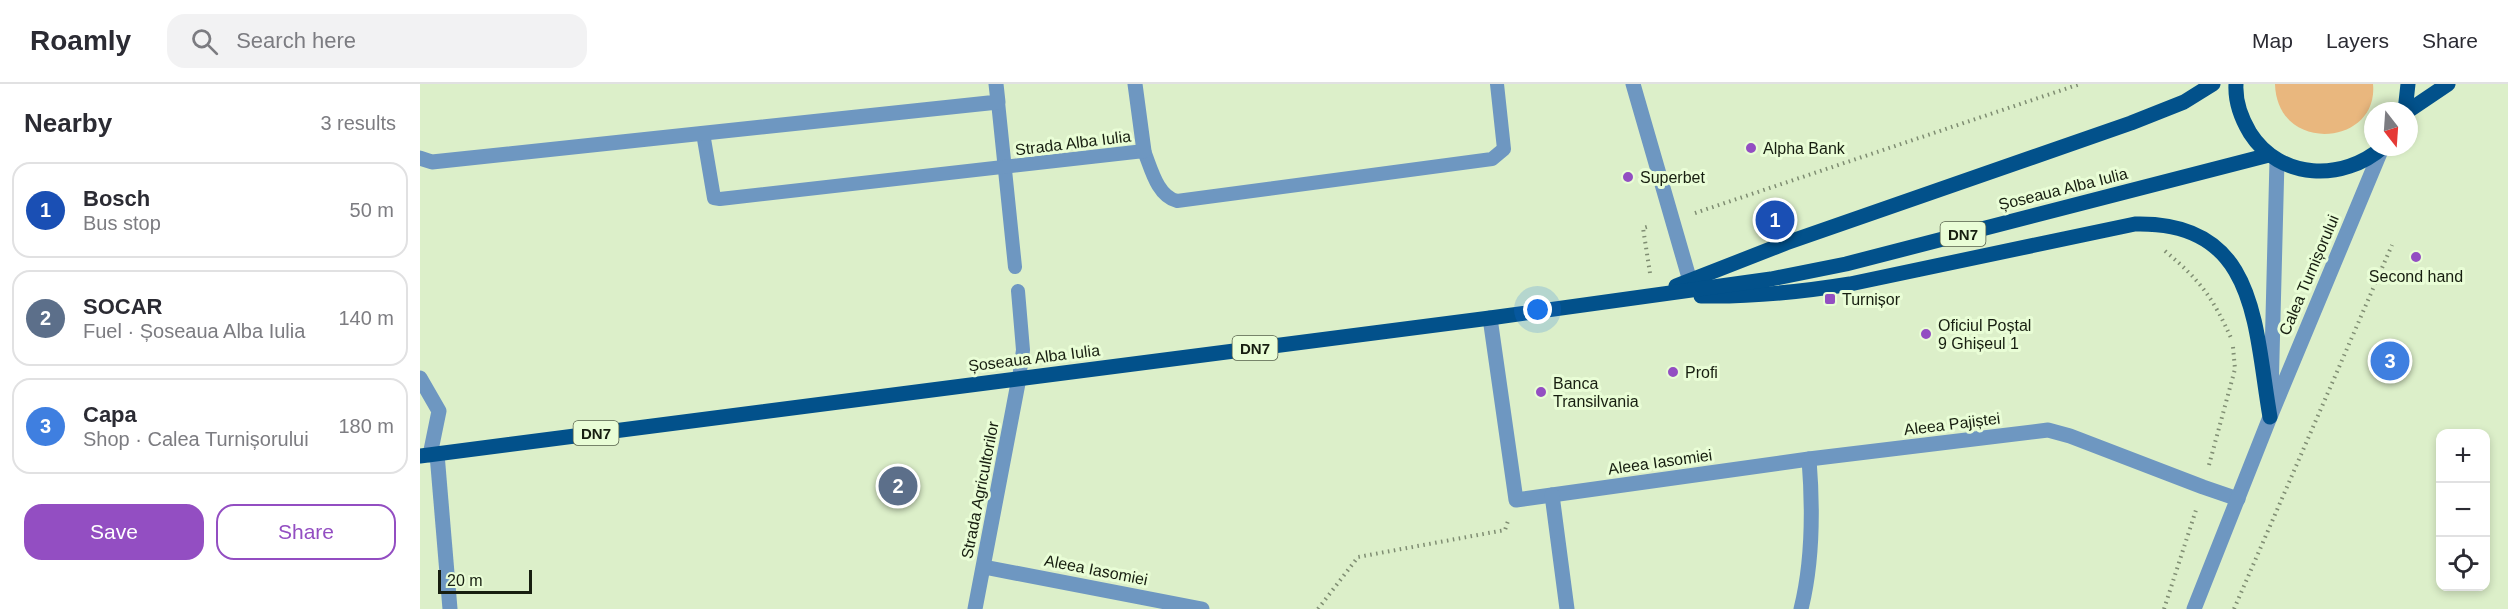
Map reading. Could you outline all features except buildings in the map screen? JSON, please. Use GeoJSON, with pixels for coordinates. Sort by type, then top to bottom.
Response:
{"type":"FeatureCollection","features":[{"type":"Feature","properties":{"kind":"main road","name":"Șoseaua Alba Iulia"},"geometry":{"type":"LineString","coordinates":[[1653,295],[1785,243],[2132,123],[2184,102],[2213,84]]}},
{"type":"Feature","properties":{"kind":"main road"},"geometry":{"type":"LineString","coordinates":[[2236,84],[2238,108],[2245,126],[2256,142],[2273,157],[2295,168],[2332,172],[2359,164],[2371,156]]}},
{"type":"Feature","properties":{"kind":"main road"},"geometry":{"type":"LineString","coordinates":[[2407,102],[2408,84]]}},
{"type":"Feature","properties":{"kind":"main road"},"geometry":{"type":"LineString","coordinates":[[2418,104],[2448,84]]}},
{"type":"Feature","properties":{"kind":"main road","name":"Șoseaua Alba Iulia"},"geometry":{"type":"LineString","coordinates":[[429,455],[1490,318],[1771,279],[1846,264],[2273,157]]}},
{"type":"Feature","properties":{"kind":"main road"},"geometry":{"type":"LineString","coordinates":[[1653,295],[1735,296],[1804,291],[1850,284],[2135,224],[2160,223],[2183,229],[2204,239],[2227,256],[2244,285],[2252,310],[2270,417]]}},
{"type":"Feature","properties":{"kind":"street"},"geometry":{"type":"LineString","coordinates":[[420,158],[432,162],[998,102],[996,84]]}},
{"type":"Feature","properties":{"kind":"street"},"geometry":{"type":"LineString","coordinates":[[1135,84],[1144,151]]}},
{"type":"Feature","properties":{"kind":"street"},"geometry":{"type":"LineString","coordinates":[[1633,84],[1689,280]]}},
{"type":"Feature","properties":{"kind":"street","name":"Calea Turnișorului"},"geometry":{"type":"LineString","coordinates":[[2194,609],[2270,417],[2380,156]]}},
{"type":"Feature","properties":{"kind":"street","name":"Calea Turnișorului"},"geometry":{"type":"LineString","coordinates":[[2270,417],[2273,157]]}},
{"type":"Feature","properties":{"kind":"street"},"geometry":{"type":"LineString","coordinates":[[1490,318],[1516,500]]}},
{"type":"Feature","properties":{"kind":"street"},"geometry":{"type":"LineString","coordinates":[[420,378],[439,411],[429,455],[450,609]]}},
{"type":"Feature","properties":{"kind":"street","name":"Strada Agricultorilor"},"geometry":{"type":"LineString","coordinates":[[975,609],[1019,378]]}},
{"type":"Feature","properties":{"kind":"street","name":"Aleea Pajiștei"},"geometry":{"type":"LineString","coordinates":[[1809,459],[2048,430],[2070,436],[2203,488],[2238,499]]}},
{"type":"Feature","properties":{"kind":"street"},"geometry":{"type":"LineString","coordinates":[[1801,609],[1809,555],[1811,491],[1809,459]]}},
{"type":"Feature","properties":{"kind":"street","name":"Aleea Iasomiei"},"geometry":{"type":"LineString","coordinates":[[1516,500],[1809,459]]}},
{"type":"Feature","properties":{"kind":"street"},"geometry":{"type":"LineString","coordinates":[[1552,495],[1567,609]]}},
{"type":"Feature","properties":{"kind":"street","name":"Aleea Iasomiei"},"geometry":{"type":"LineString","coordinates":[[984,567],[1202,609]]}},
{"type":"Feature","properties":{"kind":"lane"},"geometry":{"type":"LineString","coordinates":[[1144,151],[1162,192],[1168,199],[1177,201],[1492,159],[1504,149],[1497,84]]}},
{"type":"Feature","properties":{"kind":"lane"},"geometry":{"type":"LineString","coordinates":[[998,102],[1015,267]]}},
{"type":"Feature","properties":{"kind":"lane","name":"Strada Alba Iulia"},"geometry":{"type":"LineString","coordinates":[[703,133],[711,187],[714,198],[720,200],[1144,151]]}},
{"type":"Feature","properties":{"kind":"lane"},"geometry":{"type":"LineString","coordinates":[[1018,291],[1023,350],[1019,378]]}},
{"type":"Feature","properties":{"kind":"path"},"geometry":{"type":"LineString","coordinates":[[1653,295],[1643,228],[2080,84]]}},
{"type":"Feature","properties":{"kind":"path"},"geometry":{"type":"LineString","coordinates":[[2234,609],[2392,245]]}},
{"type":"Feature","properties":{"kind":"path"},"geometry":{"type":"LineString","coordinates":[[2160,248],[2194,275],[2217,307],[2232,340],[2235,369],[2203,488],[2164,609]]}},
{"type":"Feature","properties":{"kind":"path"},"geometry":{"type":"LineString","coordinates":[[1318,609],[1358,557],[1505,530],[1516,500]]}},
{"type":"Feature","properties":{"kind":"shaded area"},"geometry":{"type":"Polygon","coordinates":[[[2275,84],[2373,84],[2371,102],[2364,102],[2364,115],[2345,130],[2327,134],[2308,132],[2292,123],[2280,107],[2275,84]]]}},
{"type":"Feature","properties":{"kind":"place","name":"Alpha Bank"},"geometry":{"type":"Point","coordinates":[1751,148]}},
{"type":"Feature","properties":{"kind":"place","name":"Superbet"},"geometry":{"type":"Point","coordinates":[1628,177]}},
{"type":"Feature","properties":{"kind":"place","name":"Bosch"},"geometry":{"type":"Point","coordinates":[1775,220]}},
{"type":"Feature","properties":{"kind":"place","name":"Second hand"},"geometry":{"type":"Point","coordinates":[2416,257]}},
{"type":"Feature","properties":{"kind":"place","name":"Turnișor"},"geometry":{"type":"Point","coordinates":[1830,299]}},
{"type":"Feature","properties":{"kind":"place","name":"Oficiul Poștal 9 Ghișeul 1"},"geometry":{"type":"Point","coordinates":[1926,334]}},
{"type":"Feature","properties":{"kind":"place","name":"Capa"},"geometry":{"type":"Point","coordinates":[2390,361]}},
{"type":"Feature","properties":{"kind":"place","name":"Profi"},"geometry":{"type":"Point","coordinates":[1673,372]}},
{"type":"Feature","properties":{"kind":"place","name":"Banca Transilvania"},"geometry":{"type":"Point","coordinates":[1541,392]}},
{"type":"Feature","properties":{"kind":"place","name":"SOCAR"},"geometry":{"type":"Point","coordinates":[898,486]}}]}
